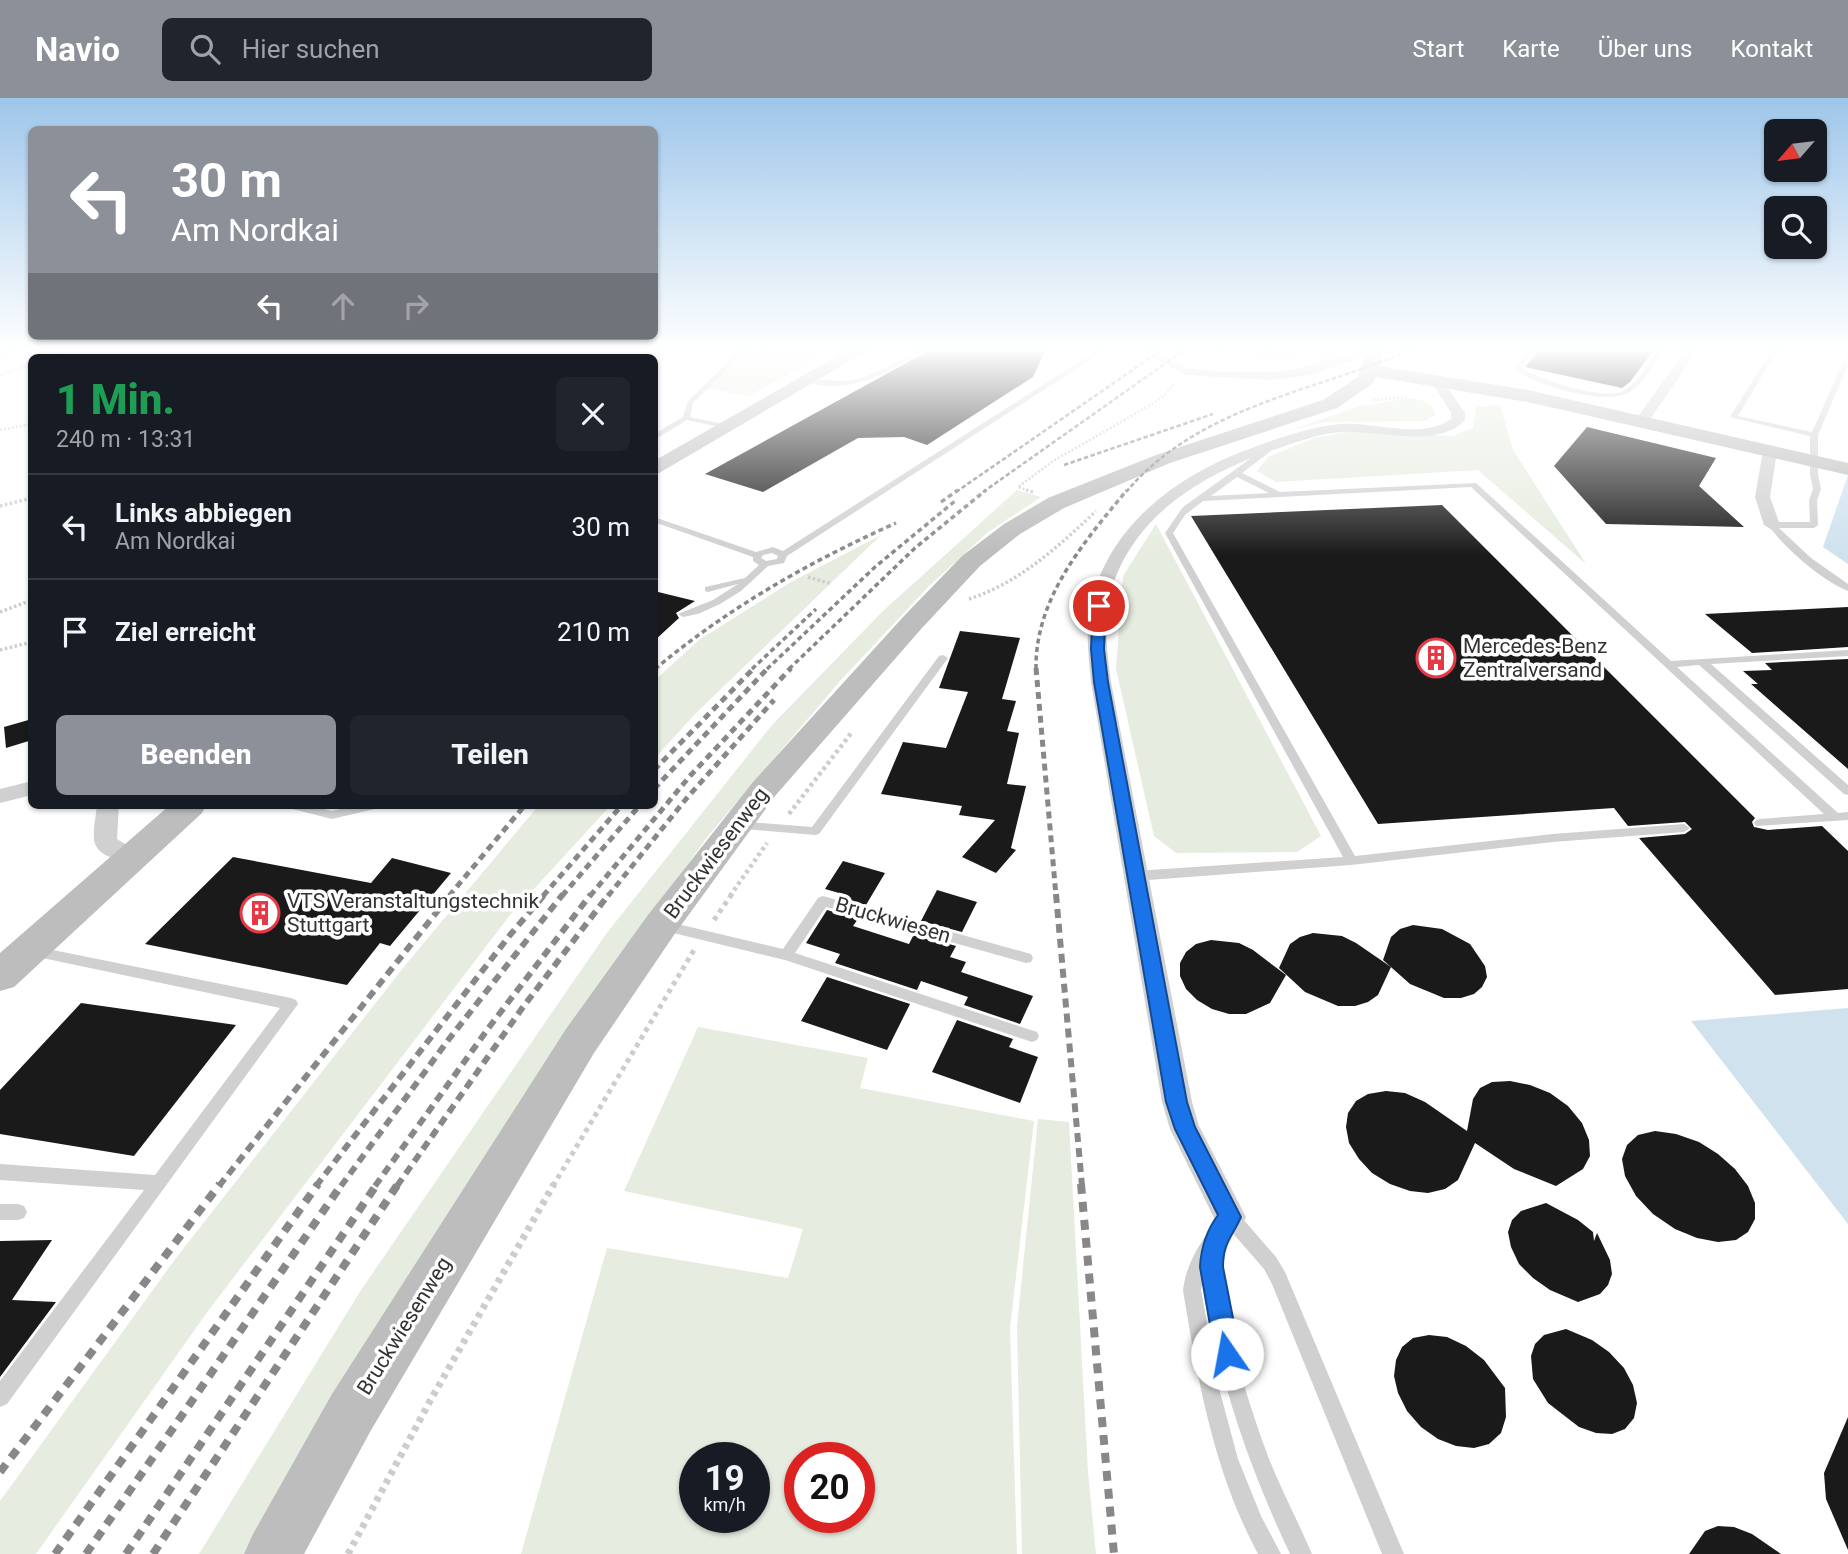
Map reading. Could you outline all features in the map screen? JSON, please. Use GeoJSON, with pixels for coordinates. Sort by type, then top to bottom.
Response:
{"type":"FeatureCollection","features":[{"type":"Feature","properties":{"kind":"main road"},"geometry":{"type":"LineString","coordinates":[[658,468],[740,419]]}},
{"type":"Feature","properties":{"kind":"main road","name":"Bruckwiesenweg"},"geometry":{"type":"LineString","coordinates":[[273,1554],[351,1413],[580,1041],[661,925],[764,789],[971,561],[1012,528],[1056,503],[1163,459],[1285,419]]}},
{"type":"Feature","properties":{"kind":"main road"},"geometry":{"type":"LineString","coordinates":[[1626,419],[1770,451],[1810,455],[1848,468]]}},
{"type":"Feature","properties":{"kind":"main road"},"geometry":{"type":"LineString","coordinates":[[0,976],[185,809]]}},
{"type":"Feature","properties":{"kind":"street"},"geometry":{"type":"LineString","coordinates":[[1230,1217],[1180,1117],[1135,876],[1097,649],[1097,626],[1104,588],[1129,536],[1161,504],[1224,463],[1313,433],[1345,428],[1437,430],[1455,424],[1458,419]]}},
{"type":"Feature","properties":{"kind":"street"},"geometry":{"type":"LineString","coordinates":[[1770,451],[1761,491],[1762,507],[1772,526]]}},
{"type":"Feature","properties":{"kind":"street"},"geometry":{"type":"LineString","coordinates":[[0,796],[28,789]]}},
{"type":"Feature","properties":{"kind":"street"},"geometry":{"type":"LineString","coordinates":[[108,809],[105,842],[118,851],[133,854]]}},
{"type":"Feature","properties":{"kind":"lane"},"geometry":{"type":"LineString","coordinates":[[658,436],[684,419]]}},
{"type":"Feature","properties":{"kind":"lane"},"geometry":{"type":"LineString","coordinates":[[690,419],[726,427]]}},
{"type":"Feature","properties":{"kind":"lane"},"geometry":{"type":"LineString","coordinates":[[757,555],[756,559],[765,564],[777,563],[783,559],[783,555],[995,419]]}},
{"type":"Feature","properties":{"kind":"lane"},"geometry":{"type":"LineString","coordinates":[[1743,419],[1814,435]]}},
{"type":"Feature","properties":{"kind":"lane"},"geometry":{"type":"LineString","coordinates":[[1772,526],[1814,525],[1813,500],[1818,489],[1810,455],[1821,419]]}},
{"type":"Feature","properties":{"kind":"lane"},"geometry":{"type":"LineString","coordinates":[[1276,445],[1249,461],[1237,474],[1189,505],[1177,517],[1169,533],[1351,861]]}},
{"type":"Feature","properties":{"kind":"lane"},"geometry":{"type":"LineString","coordinates":[[1237,474],[1279,495]]}},
{"type":"Feature","properties":{"kind":"lane"},"geometry":{"type":"LineString","coordinates":[[1201,499],[1473,485],[1668,664],[1841,817]]}},
{"type":"Feature","properties":{"kind":"lane"},"geometry":{"type":"LineString","coordinates":[[658,520],[757,555],[774,550],[783,555]]}},
{"type":"Feature","properties":{"kind":"lane"},"geometry":{"type":"LineString","coordinates":[[1772,526],[1786,543],[1807,561],[1848,588]]}},
{"type":"Feature","properties":{"kind":"lane"},"geometry":{"type":"LineString","coordinates":[[683,614],[706,608],[752,577],[765,564]]}},
{"type":"Feature","properties":{"kind":"lane"},"geometry":{"type":"LineString","coordinates":[[708,589],[752,577]]}},
{"type":"Feature","properties":{"kind":"lane"},"geometry":{"type":"LineString","coordinates":[[1668,664],[1848,653]]}},
{"type":"Feature","properties":{"kind":"lane"},"geometry":{"type":"LineString","coordinates":[[736,825],[815,831],[943,658]]}},
{"type":"Feature","properties":{"kind":"lane"},"geometry":{"type":"LineString","coordinates":[[1702,662],[1848,791]]}},
{"type":"Feature","properties":{"kind":"lane"},"geometry":{"type":"LineString","coordinates":[[309,809],[332,815],[358,809]]}},
{"type":"Feature","properties":{"kind":"lane"},"geometry":{"type":"LineString","coordinates":[[1759,823],[1841,817]]}},
{"type":"Feature","properties":{"kind":"lane"},"geometry":{"type":"LineString","coordinates":[[1135,876],[1351,861],[1553,838],[1684,828]]}},
{"type":"Feature","properties":{"kind":"lane","name":"Bruckwiesen"},"geometry":{"type":"LineString","coordinates":[[786,955],[823,901],[1026,958]]}},
{"type":"Feature","properties":{"kind":"lane"},"geometry":{"type":"LineString","coordinates":[[661,925],[786,955],[1032,1036]]}},
{"type":"Feature","properties":{"kind":"lane"},"geometry":{"type":"LineString","coordinates":[[0,1397],[291,1004],[27,950]]}},
{"type":"Feature","properties":{"kind":"lane"},"geometry":{"type":"LineString","coordinates":[[0,1172],[159,1184]]}},
{"type":"Feature","properties":{"kind":"lane"},"geometry":{"type":"LineString","coordinates":[[0,1212],[19,1212]]}},
{"type":"Feature","properties":{"kind":"lane"},"geometry":{"type":"LineString","coordinates":[[1270,1554],[1247,1511],[1209,1395],[1192,1290],[1197,1262],[1230,1217],[1270,1263],[1279,1279],[1393,1554]]}},
{"type":"Feature","properties":{"kind":"lane"},"geometry":{"type":"LineString","coordinates":[[1218,1234],[1212,1254],[1213,1282],[1233,1381],[1251,1440],[1301,1554]]}},
{"type":"Feature","properties":{"kind":"path"},"geometry":{"type":"LineString","coordinates":[[0,430],[28,425]]}},
{"type":"Feature","properties":{"kind":"path"},"geometry":{"type":"LineString","coordinates":[[0,506],[28,499]]}},
{"type":"Feature","properties":{"kind":"path"},"geometry":{"type":"LineString","coordinates":[[808,577],[832,584]]}},
{"type":"Feature","properties":{"kind":"path"},"geometry":{"type":"LineString","coordinates":[[960,609],[969,599]]}},
{"type":"Feature","properties":{"kind":"path"},"geometry":{"type":"LineString","coordinates":[[0,612],[28,602]]}},
{"type":"Feature","properties":{"kind":"path"},"geometry":{"type":"LineString","coordinates":[[0,650],[28,643]]}},
{"type":"Feature","properties":{"kind":"path"},"geometry":{"type":"LineString","coordinates":[[348,1554],[472,1326],[597,1109],[702,936],[777,828],[860,721]]}},
{"type":"Feature","properties":{"kind":"shaded area"},"geometry":{"type":"Polygon","coordinates":[[[1323,419],[1428,419],[1325,422],[1288,431],[1323,419]]]}},
{"type":"Feature","properties":{"kind":"shaded area"},"geometry":{"type":"Polygon","coordinates":[[[1474,419],[1504,419],[1513,450],[1586,564],[1478,470],[1276,482],[1257,471],[1268,457],[1314,438],[1352,431],[1453,436],[1473,428],[1474,419]]]}},
{"type":"Feature","properties":{"kind":"shaded area"},"geometry":{"type":"Polygon","coordinates":[[[1017,490],[1041,497],[987,533],[929,586],[841,680],[708,836],[552,1054],[245,1554],[199,1554],[361,1290],[606,934],[772,725],[883,611],[1017,490]]]}},
{"type":"Feature","properties":{"kind":"shaded area"},"geometry":{"type":"Polygon","coordinates":[[[1156,524],[1321,836],[1297,852],[1176,853],[1154,836],[1116,669],[1123,576],[1156,524]]]}},
{"type":"Feature","properties":{"kind":"shaded area"},"geometry":{"type":"Polygon","coordinates":[[[881,535],[695,714],[658,755],[658,677],[699,640],[791,582],[881,535]]]}},
{"type":"Feature","properties":{"kind":"shaded area"},"geometry":{"type":"Polygon","coordinates":[[[536,809],[607,809],[510,915],[208,1311],[36,1554],[0,1554],[0,1501],[176,1258],[407,963],[536,809]]]}},
{"type":"Feature","properties":{"kind":"shaded area"},"geometry":{"type":"Polygon","coordinates":[[[698,1027],[868,1058],[860,1088],[1034,1121],[1010,1328],[1017,1554],[521,1554],[607,1248],[788,1278],[803,1229],[624,1191],[698,1027]]]}},
{"type":"Feature","properties":{"kind":"shaded area"},"geometry":{"type":"Polygon","coordinates":[[[1038,1119],[1069,1122],[1088,1472],[1096,1554],[1022,1554],[1017,1326],[1038,1119]]]}},
{"type":"Feature","properties":{"kind":"water"},"geometry":{"type":"Polygon","coordinates":[[[1848,475],[1848,564],[1823,547],[1848,475]]]}},
{"type":"Feature","properties":{"kind":"water"},"geometry":{"type":"Polygon","coordinates":[[[1848,1008],[1848,1224],[1691,1021],[1848,1008]]]}},
{"type":"Feature","properties":{"kind":"building"},"geometry":{"type":"Polygon","coordinates":[[[805,419],[968,419],[927,445],[904,437],[858,438],[763,492],[705,474],[805,419]]]}},
{"type":"Feature","properties":{"kind":"building"},"geometry":{"type":"Polygon","coordinates":[[[1587,427],[1716,458],[1699,486],[1744,527],[1606,524],[1554,466],[1587,427]]]}},
{"type":"Feature","properties":{"kind":"building","name":"Mercedes-Benz Zentralversand"},"geometry":{"type":"Polygon","coordinates":[[[1442,505],[1755,818],[1752,822],[1754,827],[1768,830],[1822,826],[1848,851],[1848,989],[1775,995],[1639,838],[1685,834],[1692,829],[1685,822],[1628,826],[1614,808],[1378,824],[1191,516],[1442,505]]]}},
{"type":"Feature","properties":{"kind":"building"},"geometry":{"type":"Polygon","coordinates":[[[658,592],[695,601],[676,613],[679,618],[658,637],[658,592]]]}},
{"type":"Feature","properties":{"kind":"building"},"geometry":{"type":"Polygon","coordinates":[[[1848,607],[1848,647],[1752,653],[1705,614],[1848,607]]]}},
{"type":"Feature","properties":{"kind":"building"},"geometry":{"type":"Polygon","coordinates":[[[960,631],[1020,638],[1002,699],[1016,701],[1007,731],[1019,733],[1007,784],[1026,786],[1011,848],[1016,850],[996,873],[962,857],[995,820],[959,815],[962,806],[881,794],[903,742],[946,748],[968,692],[939,688],[960,631]]]}},
{"type":"Feature","properties":{"kind":"building"},"geometry":{"type":"Polygon","coordinates":[[[1848,659],[1848,769],[1751,684],[1758,684],[1743,671],[1772,670],[1765,663],[1848,659]]]}},
{"type":"Feature","properties":{"kind":"building"},"geometry":{"type":"Polygon","coordinates":[[[28,720],[28,741],[6,748],[4,727],[28,720]]]}},
{"type":"Feature","properties":{"kind":"building","name":"VTS Veranstaltungstechnik Stuttgart"},"geometry":{"type":"Polygon","coordinates":[[[233,857],[371,883],[392,858],[451,873],[390,946],[380,943],[347,985],[145,944],[233,857]]]}},
{"type":"Feature","properties":{"kind":"building"},"geometry":{"type":"Polygon","coordinates":[[[843,861],[885,873],[866,905],[836,897],[839,893],[825,889],[843,861]]]}},
{"type":"Feature","properties":{"kind":"building"},"geometry":{"type":"Polygon","coordinates":[[[937,890],[977,902],[962,932],[921,921],[937,890]]]}},
{"type":"Feature","properties":{"kind":"building"},"geometry":{"type":"Polygon","coordinates":[[[827,910],[858,919],[853,926],[909,944],[914,934],[956,946],[950,957],[966,962],[961,972],[1033,996],[1020,1024],[964,1005],[968,997],[921,981],[917,990],[835,963],[840,954],[806,943],[827,910]]]}},
{"type":"Feature","properties":{"kind":"building"},"geometry":{"type":"Polygon","coordinates":[[[1413,925],[1442,929],[1470,944],[1485,966],[1487,977],[1482,987],[1474,994],[1461,998],[1444,998],[1410,984],[1383,960],[1391,937],[1400,929],[1413,925]]]}},
{"type":"Feature","properties":{"kind":"building"},"geometry":{"type":"Polygon","coordinates":[[[1313,933],[1342,936],[1391,967],[1378,995],[1355,1006],[1338,1006],[1305,992],[1279,968],[1290,944],[1313,933]]]}},
{"type":"Feature","properties":{"kind":"building"},"geometry":{"type":"Polygon","coordinates":[[[1211,940],[1239,943],[1286,975],[1270,1003],[1246,1014],[1229,1014],[1212,1009],[1186,989],[1180,976],[1180,963],[1186,952],[1196,944],[1211,940]]]}},
{"type":"Feature","properties":{"kind":"building"},"geometry":{"type":"Polygon","coordinates":[[[827,977],[910,1004],[887,1050],[801,1021],[827,977]]]}},
{"type":"Feature","properties":{"kind":"building"},"geometry":{"type":"Polygon","coordinates":[[[81,1003],[236,1025],[134,1156],[0,1134],[0,1090],[81,1003]]]}},
{"type":"Feature","properties":{"kind":"building"},"geometry":{"type":"Polygon","coordinates":[[[957,1020],[1013,1039],[1009,1047],[1038,1057],[1020,1103],[932,1072],[957,1020]]]}},
{"type":"Feature","properties":{"kind":"building"},"geometry":{"type":"Polygon","coordinates":[[[1510,1081],[1550,1093],[1568,1106],[1582,1123],[1589,1140],[1590,1156],[1583,1169],[1556,1186],[1514,1169],[1475,1143],[1458,1180],[1445,1189],[1428,1193],[1410,1191],[1390,1184],[1372,1173],[1349,1143],[1346,1127],[1348,1113],[1356,1101],[1368,1094],[1386,1091],[1405,1093],[1425,1102],[1467,1131],[1473,1099],[1480,1088],[1492,1082],[1510,1081]]]}},
{"type":"Feature","properties":{"kind":"building"},"geometry":{"type":"Polygon","coordinates":[[[1655,1131],[1676,1134],[1699,1142],[1735,1169],[1748,1186],[1755,1203],[1755,1219],[1748,1232],[1736,1240],[1718,1242],[1697,1238],[1675,1229],[1653,1214],[1636,1196],[1625,1176],[1622,1159],[1627,1145],[1638,1135],[1655,1131]]]}},
{"type":"Feature","properties":{"kind":"building"},"geometry":{"type":"Polygon","coordinates":[[[1546,1203],[1578,1220],[1593,1232],[1594,1241],[1597,1233],[1610,1260],[1612,1274],[1608,1285],[1600,1294],[1578,1302],[1550,1290],[1519,1264],[1508,1232],[1512,1220],[1521,1211],[1546,1203]]]}},
{"type":"Feature","properties":{"kind":"building"},"geometry":{"type":"Polygon","coordinates":[[[52,1240],[12,1300],[56,1302],[0,1377],[0,1241],[52,1240]]]}},
{"type":"Feature","properties":{"kind":"building"},"geometry":{"type":"Polygon","coordinates":[[[1566,1329],[1592,1340],[1609,1352],[1624,1368],[1633,1385],[1637,1403],[1634,1418],[1625,1429],[1612,1434],[1596,1433],[1579,1427],[1548,1403],[1533,1379],[1531,1356],[1535,1344],[1544,1335],[1566,1329]]]}},
{"type":"Feature","properties":{"kind":"building"},"geometry":{"type":"Polygon","coordinates":[[[1429,1335],[1447,1337],[1466,1346],[1484,1360],[1505,1388],[1506,1417],[1501,1433],[1489,1444],[1474,1448],[1456,1446],[1438,1439],[1421,1427],[1407,1411],[1398,1393],[1394,1376],[1396,1360],[1402,1347],[1413,1338],[1429,1335]]]}},
{"type":"Feature","properties":{"kind":"building"},"geometry":{"type":"Polygon","coordinates":[[[1848,1417],[1848,1550],[1826,1499],[1824,1473],[1848,1417]]]}},
{"type":"Feature","properties":{"kind":"building"},"geometry":{"type":"Polygon","coordinates":[[[1718,1526],[1734,1527],[1752,1534],[1781,1554],[1689,1554],[1705,1531],[1718,1526]]]}},
{"type":"Feature","properties":{"kind":"railway"},"geometry":{"type":"LineString","coordinates":[[956,492],[1062,419]]}},
{"type":"Feature","properties":{"kind":"railway"},"geometry":{"type":"LineString","coordinates":[[983,492],[1087,419]]}},
{"type":"Feature","properties":{"kind":"railway"},"geometry":{"type":"LineString","coordinates":[[1064,465],[1199,419]]}},
{"type":"Feature","properties":{"kind":"railway"},"geometry":{"type":"LineString","coordinates":[[1126,492],[1155,463],[1187,440],[1226,419]]}},
{"type":"Feature","properties":{"kind":"railway"},"geometry":{"type":"LineString","coordinates":[[941,502],[958,490]]}},
{"type":"Feature","properties":{"kind":"railway"},"geometry":{"type":"LineString","coordinates":[[789,669],[915,548],[986,490]]}},
{"type":"Feature","properties":{"kind":"railway"},"geometry":{"type":"LineString","coordinates":[[1036,668],[1038,643],[1053,595],[1079,551],[1127,490]]}},
{"type":"Feature","properties":{"kind":"railway"},"geometry":{"type":"LineString","coordinates":[[768,669],[875,567],[955,501]]}},
{"type":"Feature","properties":{"kind":"railway"},"geometry":{"type":"LineString","coordinates":[[658,667],[740,606],[801,570],[896,523]]}},
{"type":"Feature","properties":{"kind":"railway"},"geometry":{"type":"LineString","coordinates":[[752,669],[816,609]]}},
{"type":"Feature","properties":{"kind":"railway"},"geometry":{"type":"LineString","coordinates":[[658,766],[754,668]]}},
{"type":"Feature","properties":{"kind":"railway"},"geometry":{"type":"LineString","coordinates":[[590,896],[690,776],[791,668]]}},
{"type":"Feature","properties":{"kind":"railway"},"geometry":{"type":"LineString","coordinates":[[1036,668],[1056,896]]}},
{"type":"Feature","properties":{"kind":"railway"},"geometry":{"type":"LineString","coordinates":[[658,785],[768,669]]}},
{"type":"Feature","properties":{"kind":"railway"},"geometry":{"type":"LineString","coordinates":[[608,896],[686,799],[774,700]]}},
{"type":"Feature","properties":{"kind":"railway"},"geometry":{"type":"LineString","coordinates":[[449,896],[522,809]]}},
{"type":"Feature","properties":{"kind":"railway"},"geometry":{"type":"LineString","coordinates":[[543,896],[619,809]]}},
{"type":"Feature","properties":{"kind":"railway"},"geometry":{"type":"LineString","coordinates":[[562,896],[637,809]]}},
{"type":"Feature","properties":{"kind":"railway"},"geometry":{"type":"LineString","coordinates":[[219,1186],[451,894]]}},
{"type":"Feature","properties":{"kind":"railway"},"geometry":{"type":"LineString","coordinates":[[316,1186],[510,935],[545,894]]}},
{"type":"Feature","properties":{"kind":"railway"},"geometry":{"type":"LineString","coordinates":[[341,1186],[449,1039],[563,894]]}},
{"type":"Feature","properties":{"kind":"railway"},"geometry":{"type":"LineString","coordinates":[[375,1186],[490,1026],[591,894]]}},
{"type":"Feature","properties":{"kind":"railway"},"geometry":{"type":"LineString","coordinates":[[397,1186],[523,1007],[609,894]]}},
{"type":"Feature","properties":{"kind":"railway"},"geometry":{"type":"LineString","coordinates":[[1056,894],[1082,1186]]}},
{"type":"Feature","properties":{"kind":"railway"},"geometry":{"type":"LineString","coordinates":[[0,1472],[220,1184]]}},
{"type":"Feature","properties":{"kind":"railway"},"geometry":{"type":"LineString","coordinates":[[55,1554],[318,1184]]}},
{"type":"Feature","properties":{"kind":"railway"},"geometry":{"type":"LineString","coordinates":[[86,1554],[342,1184]]}},
{"type":"Feature","properties":{"kind":"railway"},"geometry":{"type":"LineString","coordinates":[[126,1554],[377,1184]]}},
{"type":"Feature","properties":{"kind":"railway"},"geometry":{"type":"LineString","coordinates":[[153,1554],[398,1184]]}},
{"type":"Feature","properties":{"kind":"railway"},"geometry":{"type":"LineString","coordinates":[[1081,1184],[1114,1554]]}},
{"type":"Feature","properties":{"kind":"place","name":"Mercedes-Benz Zentralversand"},"geometry":{"type":"Point","coordinates":[1436,658]}},
{"type":"Feature","properties":{"kind":"place","name":"VTS Veranstaltungstechnik Stuttgart"},"geometry":{"type":"Point","coordinates":[260,913]}},
{"type":"Feature","properties":{"kind":"route"},"geometry":{"type":"LineString","coordinates":[[1099,606],[1097,649],[1101,682],[1180,1117],[1230,1217],[1218,1234],[1212,1254],[1213,1282],[1227,1354]]}}]}
